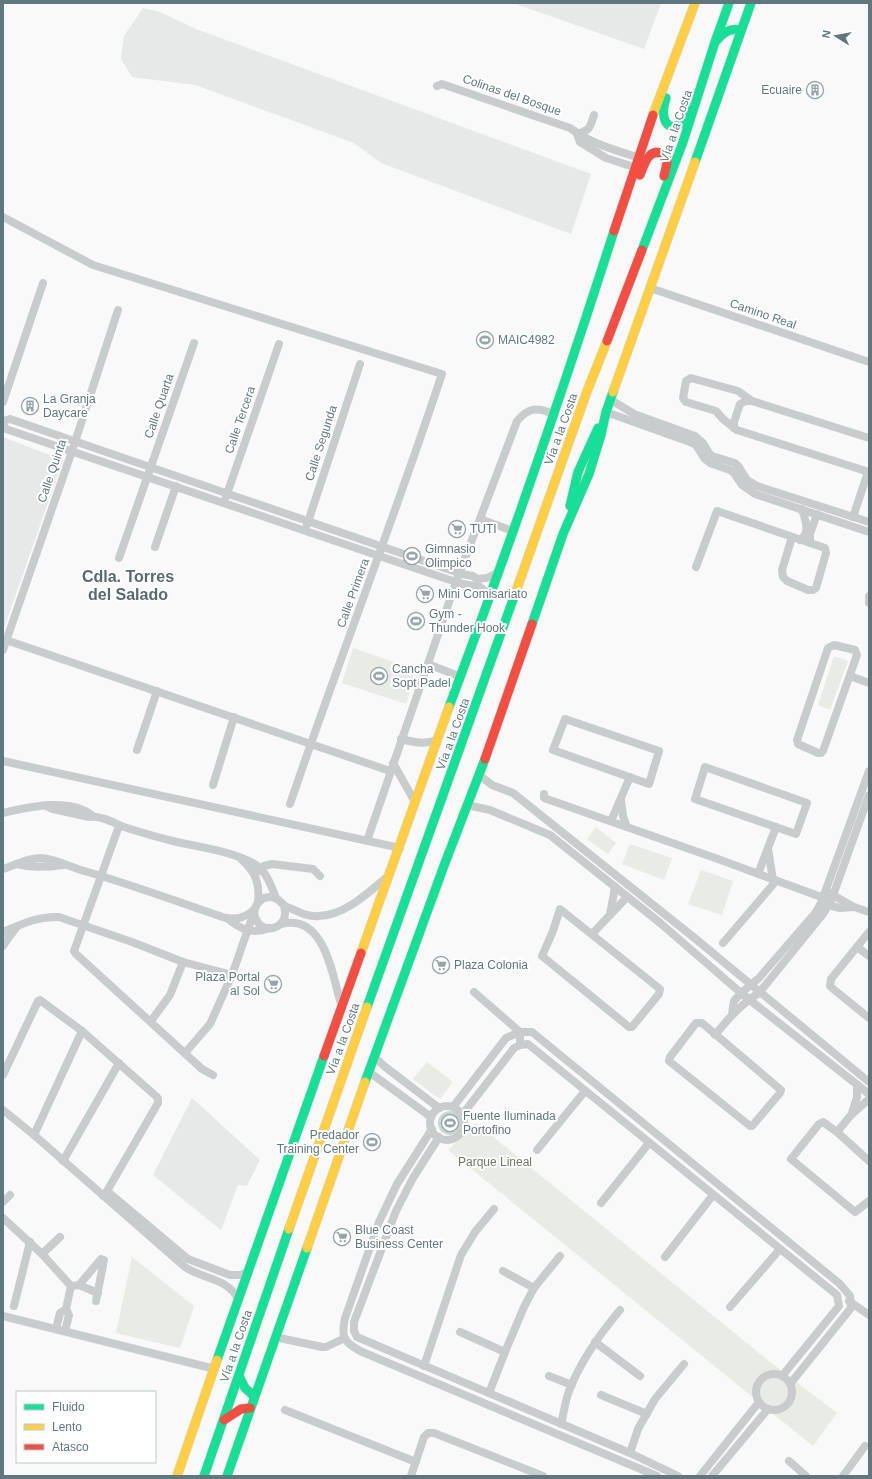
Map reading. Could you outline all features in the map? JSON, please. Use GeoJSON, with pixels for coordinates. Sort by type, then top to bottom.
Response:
{"type":"FeatureCollection","features":[{"type":"Feature","properties":{"kind":"main road","name":"Vía a la Costa"},"geometry":{"type":"LineString","coordinates":[[177,1476],[238,1299],[400,848],[436,740],[491,596],[582,330],[637,157],[695,3]]}},
{"type":"Feature","properties":{"kind":"main road","name":"Vía a la Costa"},"geometry":{"type":"LineString","coordinates":[[204,1476],[338,1087],[451,775],[586,394],[684,142],[715,42],[730,3]]}},
{"type":"Feature","properties":{"kind":"main road"},"geometry":{"type":"LineString","coordinates":[[730,3],[737,29]]}},
{"type":"Feature","properties":{"kind":"main road"},"geometry":{"type":"LineString","coordinates":[[227,1476],[369,1072],[479,776],[563,534],[578,472],[611,400],[737,29],[751,3]]}},
{"type":"Feature","properties":{"kind":"main road"},"geometry":{"type":"LineString","coordinates":[[715,42],[724,32],[737,29]]}},
{"type":"Feature","properties":{"kind":"main road"},"geometry":{"type":"LineString","coordinates":[[683,35],[675,70],[663,110],[663,118],[668,125],[678,126],[686,118],[710,60]]}},
{"type":"Feature","properties":{"kind":"main road"},"geometry":{"type":"LineString","coordinates":[[582,330],[602,282],[644,164],[652,153],[660,152],[665,154],[667,159],[655,218]]}},
{"type":"Feature","properties":{"kind":"main road"},"geometry":{"type":"LineString","coordinates":[[238,1376],[245,1388],[254,1396]]}},
{"type":"Feature","properties":{"kind":"main road"},"geometry":{"type":"LineString","coordinates":[[224,1420],[241,1408],[250,1408]]}},
{"type":"Feature","properties":{"kind":"street","name":"Colinas del Bosque"},"geometry":{"type":"LineString","coordinates":[[437,86],[442,84],[570,128],[597,144],[637,157]]}},
{"type":"Feature","properties":{"kind":"street"},"geometry":{"type":"LineString","coordinates":[[594,116],[588,130],[578,134],[580,142],[609,159],[634,167]]}},
{"type":"Feature","properties":{"kind":"street"},"geometry":{"type":"LineString","coordinates":[[609,159],[612,149]]}},
{"type":"Feature","properties":{"kind":"street","name":"Calle Primera"},"geometry":{"type":"LineString","coordinates":[[3,217],[93,265],[442,374],[383,546],[290,804]]}},
{"type":"Feature","properties":{"kind":"street"},"geometry":{"type":"LineString","coordinates":[[3,402],[43,283]]}},
{"type":"Feature","properties":{"kind":"street","name":"Camino Real"},"geometry":{"type":"LineString","coordinates":[[650,288],[869,362]]}},
{"type":"Feature","properties":{"kind":"street","name":"Calle Quinta"},"geometry":{"type":"LineString","coordinates":[[3,650],[5,640],[72,451],[118,310]]}},
{"type":"Feature","properties":{"kind":"street","name":"Calle Quarta"},"geometry":{"type":"LineString","coordinates":[[119,558],[194,343]]}},
{"type":"Feature","properties":{"kind":"street","name":"Calle Tercera"},"geometry":{"type":"LineString","coordinates":[[224,503],[279,344]]}},
{"type":"Feature","properties":{"kind":"street","name":"Calle Segunda"},"geometry":{"type":"LineString","coordinates":[[305,530],[360,364]]}},
{"type":"Feature","properties":{"kind":"street"},"geometry":{"type":"LineString","coordinates":[[752,401],[738,391],[691,378],[686,381],[683,398],[686,402],[716,411],[734,428],[742,432],[869,472],[853,517]]}},
{"type":"Feature","properties":{"kind":"street"},"geometry":{"type":"LineString","coordinates":[[611,400],[634,414],[695,436],[700,439],[712,456],[735,463],[747,480],[779,498],[802,509],[869,532]]}},
{"type":"Feature","properties":{"kind":"street"},"geometry":{"type":"LineString","coordinates":[[734,428],[734,422],[740,404],[746,401],[752,401],[869,438]]}},
{"type":"Feature","properties":{"kind":"street"},"geometry":{"type":"LineString","coordinates":[[367,841],[391,767],[456,582],[461,573],[517,421],[522,415],[530,410],[538,409],[554,414]]}},
{"type":"Feature","properties":{"kind":"street"},"geometry":{"type":"LineString","coordinates":[[606,412],[696,445],[705,459],[710,463],[726,467],[734,473],[742,485],[748,490],[865,521]]}},
{"type":"Feature","properties":{"kind":"street"},"geometry":{"type":"LineString","coordinates":[[3,421],[10,419],[75,440],[473,576],[477,579],[487,578],[499,572]]}},
{"type":"Feature","properties":{"kind":"street"},"geometry":{"type":"LineString","coordinates":[[3,425],[6,429],[379,556],[456,582],[480,587],[491,596]]}},
{"type":"Feature","properties":{"kind":"street"},"geometry":{"type":"LineString","coordinates":[[154,547],[176,486]]}},
{"type":"Feature","properties":{"kind":"street"},"geometry":{"type":"LineString","coordinates":[[860,498],[865,521]]}},
{"type":"Feature","properties":{"kind":"street"},"geometry":{"type":"LineString","coordinates":[[796,539],[804,538],[806,532],[802,509]]}},
{"type":"Feature","properties":{"kind":"street"},"geometry":{"type":"LineString","coordinates":[[696,566],[717,511],[825,548],[826,553],[816,588],[810,591],[786,581],[783,576],[782,570],[796,539]]}},
{"type":"Feature","properties":{"kind":"street"},"geometry":{"type":"LineString","coordinates":[[810,544],[810,534],[817,514]]}},
{"type":"Feature","properties":{"kind":"street"},"geometry":{"type":"LineString","coordinates":[[480,519],[513,531]]}},
{"type":"Feature","properties":{"kind":"street"},"geometry":{"type":"LineString","coordinates":[[869,596],[869,603]]}},
{"type":"Feature","properties":{"kind":"street"},"geometry":{"type":"LineString","coordinates":[[5,640],[311,743],[391,767],[415,802]]}},
{"type":"Feature","properties":{"kind":"street"},"geometry":{"type":"LineString","coordinates":[[834,645],[855,650],[857,655],[850,676],[823,751],[818,753],[798,744],[796,740],[828,648],[834,645]]}},
{"type":"Feature","properties":{"kind":"street"},"geometry":{"type":"LineString","coordinates":[[428,664],[461,677]]}},
{"type":"Feature","properties":{"kind":"street"},"geometry":{"type":"LineString","coordinates":[[850,676],[869,683]]}},
{"type":"Feature","properties":{"kind":"street"},"geometry":{"type":"LineString","coordinates":[[137,750],[157,691]]}},
{"type":"Feature","properties":{"kind":"street"},"geometry":{"type":"LineString","coordinates":[[213,786],[234,717]]}},
{"type":"Feature","properties":{"kind":"street"},"geometry":{"type":"LineString","coordinates":[[565,719],[659,751],[649,784],[630,777],[553,750],[565,719]]}},
{"type":"Feature","properties":{"kind":"street"},"geometry":{"type":"LineString","coordinates":[[401,739],[415,742],[432,742],[436,740]]}},
{"type":"Feature","properties":{"kind":"street"},"geometry":{"type":"LineString","coordinates":[[415,742],[431,757]]}},
{"type":"Feature","properties":{"kind":"street"},"geometry":{"type":"LineString","coordinates":[[3,761],[400,848]]}},
{"type":"Feature","properties":{"kind":"street"},"geometry":{"type":"LineString","coordinates":[[705,767],[807,803],[796,834],[776,827],[695,799],[705,767]]}},
{"type":"Feature","properties":{"kind":"street"},"geometry":{"type":"LineString","coordinates":[[732,1014],[734,1001],[740,993],[759,978],[827,899],[868,775]]}},
{"type":"Feature","properties":{"kind":"street"},"geometry":{"type":"LineString","coordinates":[[479,776],[492,784],[513,793],[869,1082]]}},
{"type":"Feature","properties":{"kind":"street"},"geometry":{"type":"LineString","coordinates":[[611,821],[630,777]]}},
{"type":"Feature","properties":{"kind":"street"},"geometry":{"type":"LineString","coordinates":[[544,794],[544,798],[827,899],[840,908],[854,907],[869,912]]}},
{"type":"Feature","properties":{"kind":"street"},"geometry":{"type":"LineString","coordinates":[[715,1035],[732,1014],[749,999],[759,993],[827,899],[867,810],[869,795]]}},
{"type":"Feature","properties":{"kind":"street"},"geometry":{"type":"LineString","coordinates":[[621,799],[623,816],[627,827]]}},
{"type":"Feature","properties":{"kind":"street"},"geometry":{"type":"LineString","coordinates":[[3,813],[52,804],[81,808],[94,817],[102,818],[119,826],[239,857],[253,863],[258,871],[270,882],[276,898],[284,906],[305,915],[319,916],[330,914],[350,905],[390,874]]}},
{"type":"Feature","properties":{"kind":"street"},"geometry":{"type":"LineString","coordinates":[[467,805],[490,810],[550,835],[638,905],[740,993],[869,1094]]}},
{"type":"Feature","properties":{"kind":"street"},"geometry":{"type":"LineString","coordinates":[[860,823],[869,820]]}},
{"type":"Feature","properties":{"kind":"street"},"geometry":{"type":"LineString","coordinates":[[119,826],[74,951],[202,1069],[213,1075]]}},
{"type":"Feature","properties":{"kind":"street"},"geometry":{"type":"LineString","coordinates":[[758,874],[776,827]]}},
{"type":"Feature","properties":{"kind":"street"},"geometry":{"type":"LineString","coordinates":[[723,943],[774,880],[768,847]]}},
{"type":"Feature","properties":{"kind":"street"},"geometry":{"type":"LineString","coordinates":[[3,869],[16,864],[25,867],[63,865],[232,919],[243,918],[256,908]]}},
{"type":"Feature","properties":{"kind":"street"},"geometry":{"type":"LineString","coordinates":[[258,871],[268,864],[282,865],[313,869],[320,876]]}},
{"type":"Feature","properties":{"kind":"street"},"geometry":{"type":"LineString","coordinates":[[270,882],[272,872],[282,865]]}},
{"type":"Feature","properties":{"kind":"street"},"geometry":{"type":"LineString","coordinates":[[258,871],[259,886],[256,908],[257,921],[260,925],[269,928]]}},
{"type":"Feature","properties":{"kind":"street"},"geometry":{"type":"LineString","coordinates":[[610,916],[615,887]]}},
{"type":"Feature","properties":{"kind":"street"},"geometry":{"type":"LineString","coordinates":[[592,934],[627,897]]}},
{"type":"Feature","properties":{"kind":"street"},"geometry":{"type":"LineString","coordinates":[[185,1053],[210,1024],[232,975],[256,908],[263,898],[276,898]]}},
{"type":"Feature","properties":{"kind":"street"},"geometry":{"type":"LineString","coordinates":[[638,905],[643,898]]}},
{"type":"Feature","properties":{"kind":"street"},"geometry":{"type":"LineString","coordinates":[[281,924],[286,916],[284,906]]}},
{"type":"Feature","properties":{"kind":"street"},"geometry":{"type":"LineString","coordinates":[[560,908],[592,934],[660,989],[659,994],[632,1027],[629,1027],[542,956],[553,931],[560,908]]}},
{"type":"Feature","properties":{"kind":"street"},"geometry":{"type":"LineString","coordinates":[[3,932],[32,920],[48,916],[59,917],[132,942],[183,962],[232,975]]}},
{"type":"Feature","properties":{"kind":"street"},"geometry":{"type":"LineString","coordinates":[[314,933],[319,916]]}},
{"type":"Feature","properties":{"kind":"street"},"geometry":{"type":"LineString","coordinates":[[226,918],[236,926],[247,931],[259,932],[288,923],[306,927],[314,933],[320,940],[328,958],[342,1007]]}},
{"type":"Feature","properties":{"kind":"street"},"geometry":{"type":"LineString","coordinates":[[3,946],[18,926]]}},
{"type":"Feature","properties":{"kind":"street"},"geometry":{"type":"LineString","coordinates":[[869,932],[831,979],[830,986],[869,1018]]}},
{"type":"Feature","properties":{"kind":"street"},"geometry":{"type":"LineString","coordinates":[[857,947],[869,956]]}},
{"type":"Feature","properties":{"kind":"street"},"geometry":{"type":"LineString","coordinates":[[151,1021],[170,995],[183,962]]}},
{"type":"Feature","properties":{"kind":"street"},"geometry":{"type":"LineString","coordinates":[[474,992],[520,1032],[520,1045]]}},
{"type":"Feature","properties":{"kind":"street"},"geometry":{"type":"LineString","coordinates":[[3,1076],[38,1001],[43,1001],[82,1031],[157,1097],[158,1103],[105,1194]]}},
{"type":"Feature","properties":{"kind":"street"},"geometry":{"type":"LineString","coordinates":[[696,1023],[702,1023],[715,1035],[781,1090],[752,1126],[750,1126],[669,1061],[670,1057],[696,1023]]}},
{"type":"Feature","properties":{"kind":"street"},"geometry":{"type":"LineString","coordinates":[[34,1135],[82,1031]]}},
{"type":"Feature","properties":{"kind":"street"},"geometry":{"type":"LineString","coordinates":[[453,1107],[506,1038],[520,1032],[532,1032],[840,1284],[850,1296],[852,1303],[851,1308],[790,1384]]}},
{"type":"Feature","properties":{"kind":"street"},"geometry":{"type":"LineString","coordinates":[[462,1115],[514,1048],[520,1045],[528,1044],[837,1295],[869,1315]]}},
{"type":"Feature","properties":{"kind":"street"},"geometry":{"type":"LineString","coordinates":[[375,1057],[439,1108]]}},
{"type":"Feature","properties":{"kind":"street"},"geometry":{"type":"LineString","coordinates":[[834,1066],[840,1059]]}},
{"type":"Feature","properties":{"kind":"street"},"geometry":{"type":"LineString","coordinates":[[63,1160],[119,1063]]}},
{"type":"Feature","properties":{"kind":"street"},"geometry":{"type":"LineString","coordinates":[[369,1072],[431,1117]]}},
{"type":"Feature","properties":{"kind":"street"},"geometry":{"type":"LineString","coordinates":[[389,1086],[396,1075]]}},
{"type":"Feature","properties":{"kind":"street"},"geometry":{"type":"LineString","coordinates":[[851,1115],[857,1097],[857,1085]]}},
{"type":"Feature","properties":{"kind":"street"},"geometry":{"type":"LineString","coordinates":[[409,1101],[417,1091]]}},
{"type":"Feature","properties":{"kind":"street"},"geometry":{"type":"LineString","coordinates":[[537,1150],[585,1091]]}},
{"type":"Feature","properties":{"kind":"street"},"geometry":{"type":"LineString","coordinates":[[837,1132],[851,1115],[869,1099]]}},
{"type":"Feature","properties":{"kind":"street"},"geometry":{"type":"LineString","coordinates":[[448,1106],[453,1107],[462,1115],[463,1125],[458,1135],[449,1139],[439,1137],[432,1129],[431,1117],[439,1108],[448,1106]]}},
{"type":"Feature","properties":{"kind":"street"},"geometry":{"type":"LineString","coordinates":[[3,1110],[105,1194],[188,1259],[230,1275],[241,1275],[248,1272]]}},
{"type":"Feature","properties":{"kind":"street"},"geometry":{"type":"LineString","coordinates":[[869,1161],[837,1132],[823,1122],[820,1123],[792,1156],[791,1160],[855,1212],[869,1201]]}},
{"type":"Feature","properties":{"kind":"street"},"geometry":{"type":"LineString","coordinates":[[432,1129],[397,1184],[379,1222],[345,1318],[343,1332],[347,1343],[360,1351],[657,1476]]}},
{"type":"Feature","properties":{"kind":"street"},"geometry":{"type":"LineString","coordinates":[[439,1137],[413,1178],[396,1211],[354,1322],[354,1332],[357,1337],[630,1453],[678,1476]]}},
{"type":"Feature","properties":{"kind":"street"},"geometry":{"type":"LineString","coordinates":[[601,1203],[649,1143]]}},
{"type":"Feature","properties":{"kind":"street"},"geometry":{"type":"LineString","coordinates":[[682,1169],[689,1160]]}},
{"type":"Feature","properties":{"kind":"street"},"geometry":{"type":"LineString","coordinates":[[105,1194],[185,1267],[197,1274],[231,1288],[238,1299]]}},
{"type":"Feature","properties":{"kind":"street"},"geometry":{"type":"LineString","coordinates":[[3,1202],[10,1195]]}},
{"type":"Feature","properties":{"kind":"street"},"geometry":{"type":"LineString","coordinates":[[665,1257],[713,1195]]}},
{"type":"Feature","properties":{"kind":"street"},"geometry":{"type":"LineString","coordinates":[[424,1366],[461,1255],[475,1232],[494,1209]]}},
{"type":"Feature","properties":{"kind":"street"},"geometry":{"type":"LineString","coordinates":[[3,1218],[75,1286],[98,1293]]}},
{"type":"Feature","properties":{"kind":"street"},"geometry":{"type":"LineString","coordinates":[[42,1254],[60,1237]]}},
{"type":"Feature","properties":{"kind":"street"},"geometry":{"type":"LineString","coordinates":[[14,1306],[30,1242]]}},
{"type":"Feature","properties":{"kind":"street"},"geometry":{"type":"LineString","coordinates":[[730,1307],[780,1249]]}},
{"type":"Feature","properties":{"kind":"street"},"geometry":{"type":"LineString","coordinates":[[369,1250],[379,1254]]}},
{"type":"Feature","properties":{"kind":"street"},"geometry":{"type":"LineString","coordinates":[[489,1394],[524,1307],[534,1288],[560,1256]]}},
{"type":"Feature","properties":{"kind":"street"},"geometry":{"type":"LineString","coordinates":[[56,1329],[60,1313],[66,1309],[75,1286],[102,1259],[104,1261],[96,1301]]}},
{"type":"Feature","properties":{"kind":"street"},"geometry":{"type":"LineString","coordinates":[[197,1274],[201,1264]]}},
{"type":"Feature","properties":{"kind":"street"},"geometry":{"type":"LineString","coordinates":[[503,1271],[534,1288]]}},
{"type":"Feature","properties":{"kind":"street"},"geometry":{"type":"LineString","coordinates":[[782,1376],[839,1306],[837,1295]]}},
{"type":"Feature","properties":{"kind":"street"},"geometry":{"type":"LineString","coordinates":[[65,1331],[69,1315],[66,1309]]}},
{"type":"Feature","properties":{"kind":"street"},"geometry":{"type":"LineString","coordinates":[[561,1424],[572,1385],[581,1365],[595,1342],[620,1310]]}},
{"type":"Feature","properties":{"kind":"street"},"geometry":{"type":"LineString","coordinates":[[3,1316],[215,1369]]}},
{"type":"Feature","properties":{"kind":"street"},"geometry":{"type":"LineString","coordinates":[[460,1332],[505,1352]]}},
{"type":"Feature","properties":{"kind":"street"},"geometry":{"type":"LineString","coordinates":[[275,1337],[322,1347],[326,1347],[345,1338]]}},
{"type":"Feature","properties":{"kind":"street"},"geometry":{"type":"LineString","coordinates":[[595,1342],[640,1376]]}},
{"type":"Feature","properties":{"kind":"street"},"geometry":{"type":"LineString","coordinates":[[630,1453],[638,1429],[655,1399],[684,1364]]}},
{"type":"Feature","properties":{"kind":"street"},"geometry":{"type":"LineString","coordinates":[[770,1374],[782,1376],[790,1384],[792,1389],[789,1401],[780,1409],[768,1409],[759,1402],[757,1397],[757,1385],[760,1380],[770,1374]]}},
{"type":"Feature","properties":{"kind":"street"},"geometry":{"type":"LineString","coordinates":[[549,1376],[572,1385]]}},
{"type":"Feature","properties":{"kind":"street"},"geometry":{"type":"LineString","coordinates":[[601,1395],[647,1414]]}},
{"type":"Feature","properties":{"kind":"street"},"geometry":{"type":"LineString","coordinates":[[700,1476],[759,1402]]}},
{"type":"Feature","properties":{"kind":"street"},"geometry":{"type":"LineString","coordinates":[[520,1419],[524,1408]]}},
{"type":"Feature","properties":{"kind":"street"},"geometry":{"type":"LineString","coordinates":[[712,1476],[768,1409]]}},
{"type":"Feature","properties":{"kind":"street"},"geometry":{"type":"LineString","coordinates":[[285,1410],[416,1462]]}},
{"type":"Feature","properties":{"kind":"street"},"geometry":{"type":"LineString","coordinates":[[411,1476],[424,1437],[428,1433],[434,1433],[532,1474],[542,1476]]}},
{"type":"Feature","properties":{"kind":"street"},"geometry":{"type":"LineString","coordinates":[[844,1476],[865,1446]]}},
{"type":"Feature","properties":{"kind":"street"},"geometry":{"type":"LineString","coordinates":[[789,1461],[806,1476]]}},
{"type":"Feature","properties":{"kind":"shaded area"},"geometry":{"type":"Polygon","coordinates":[[[513,3],[661,3],[644,49],[513,3]]]}},
{"type":"Feature","properties":{"kind":"shaded area"},"geometry":{"type":"Polygon","coordinates":[[[143,8],[160,12],[196,29],[591,174],[571,234],[381,163],[354,143],[195,85],[132,77],[121,59],[124,36],[143,8]]]}},
{"type":"Feature","properties":{"kind":"shaded area"},"geometry":{"type":"Polygon","coordinates":[[[3,437],[63,460],[3,631],[3,437]]]}},
{"type":"Feature","properties":{"kind":"shaded area"},"geometry":{"type":"Polygon","coordinates":[[[192,1098],[260,1160],[247,1186],[238,1185],[221,1230],[153,1175],[192,1098]]]}},
{"type":"Feature","properties":{"kind":"shaded area","name":"Fuente Iluminada Portofino"},"geometry":{"type":"Polygon","coordinates":[[[450,1111],[455,1112],[461,1118],[461,1128],[455,1134],[450,1135],[445,1134],[439,1128],[438,1123],[439,1118],[445,1112],[450,1111]]]}},
{"type":"Feature","properties":{"kind":"green space","name":"Cancha Sopt Padel"},"geometry":{"type":"Polygon","coordinates":[[[353,648],[417,670],[406,704],[342,683],[353,648]]]}},
{"type":"Feature","properties":{"kind":"green space"},"geometry":{"type":"Polygon","coordinates":[[[834,656],[848,661],[830,710],[818,705],[834,656]]]}},
{"type":"Feature","properties":{"kind":"green space"},"geometry":{"type":"Polygon","coordinates":[[[596,827],[616,843],[608,854],[587,839],[596,827]]]}},
{"type":"Feature","properties":{"kind":"green space"},"geometry":{"type":"Polygon","coordinates":[[[630,844],[672,858],[664,880],[622,864],[630,844]]]}},
{"type":"Feature","properties":{"kind":"green space"},"geometry":{"type":"Polygon","coordinates":[[[701,870],[733,881],[722,915],[688,904],[701,870]]]}},
{"type":"Feature","properties":{"kind":"green space"},"geometry":{"type":"Polygon","coordinates":[[[427,1062],[453,1082],[440,1099],[413,1079],[427,1062]]]}},
{"type":"Feature","properties":{"kind":"green space","name":"Parque Lineal"},"geometry":{"type":"Polygon","coordinates":[[[476,1123],[769,1361],[837,1413],[813,1446],[448,1150],[476,1123]]]}},
{"type":"Feature","properties":{"kind":"green space"},"geometry":{"type":"Polygon","coordinates":[[[132,1257],[194,1306],[180,1348],[116,1333],[132,1257]]]}},
{"type":"Feature","properties":{"kind":"traffic: fast"},"geometry":{"type":"LineString","coordinates":[[642,250],[683,142],[729,3]]}},
{"type":"Feature","properties":{"kind":"traffic: fast"},"geometry":{"type":"LineString","coordinates":[[695,162],[751,3]]}},
{"type":"Feature","properties":{"kind":"traffic: fast"},"geometry":{"type":"LineString","coordinates":[[717,40],[728,31],[741,30]]}},
{"type":"Feature","properties":{"kind":"traffic: fast"},"geometry":{"type":"LineString","coordinates":[[666,98],[664,116],[666,122],[670,126],[674,127],[679,124],[689,110]]}},
{"type":"Feature","properties":{"kind":"traffic: fast"},"geometry":{"type":"LineString","coordinates":[[449,707],[534,470],[614,231]]}},
{"type":"Feature","properties":{"kind":"traffic: fast"},"geometry":{"type":"LineString","coordinates":[[532,624],[563,534],[589,474],[613,392]]}},
{"type":"Feature","properties":{"kind":"traffic: fast"},"geometry":{"type":"LineString","coordinates":[[570,506],[578,472],[598,428]]}},
{"type":"Feature","properties":{"kind":"traffic: fast"},"geometry":{"type":"LineString","coordinates":[[367,1007],[515,594]]}},
{"type":"Feature","properties":{"kind":"traffic: fast"},"geometry":{"type":"LineString","coordinates":[[365,1082],[445,863],[485,759]]}},
{"type":"Feature","properties":{"kind":"traffic: fast"},"geometry":{"type":"LineString","coordinates":[[217,1360],[324,1056]]}},
{"type":"Feature","properties":{"kind":"traffic: fast"},"geometry":{"type":"LineString","coordinates":[[204,1476],[289,1229]]}},
{"type":"Feature","properties":{"kind":"traffic: fast"},"geometry":{"type":"LineString","coordinates":[[227,1476],[307,1248]]}},
{"type":"Feature","properties":{"kind":"traffic: fast"},"geometry":{"type":"LineString","coordinates":[[239,1376],[245,1388],[254,1396]]}},
{"type":"Feature","properties":{"kind":"traffic: slow"},"geometry":{"type":"LineString","coordinates":[[653,115],[695,3]]}},
{"type":"Feature","properties":{"kind":"traffic: slow"},"geometry":{"type":"LineString","coordinates":[[613,392],[695,162]]}},
{"type":"Feature","properties":{"kind":"traffic: slow"},"geometry":{"type":"LineString","coordinates":[[515,594],[586,394],[607,341]]}},
{"type":"Feature","properties":{"kind":"traffic: slow"},"geometry":{"type":"LineString","coordinates":[[361,953],[449,707]]}},
{"type":"Feature","properties":{"kind":"traffic: slow"},"geometry":{"type":"LineString","coordinates":[[289,1229],[367,1007]]}},
{"type":"Feature","properties":{"kind":"traffic: slow"},"geometry":{"type":"LineString","coordinates":[[307,1248],[365,1082]]}},
{"type":"Feature","properties":{"kind":"traffic: slow"},"geometry":{"type":"LineString","coordinates":[[177,1476],[217,1360]]}},
{"type":"Feature","properties":{"kind":"traffic: jam"},"geometry":{"type":"LineString","coordinates":[[614,231],[653,115]]}},
{"type":"Feature","properties":{"kind":"traffic: jam"},"geometry":{"type":"LineString","coordinates":[[640,175],[646,160],[649,156],[656,152],[666,156],[667,163],[664,176]]}},
{"type":"Feature","properties":{"kind":"traffic: jam"},"geometry":{"type":"LineString","coordinates":[[607,341],[642,250]]}},
{"type":"Feature","properties":{"kind":"traffic: jam"},"geometry":{"type":"LineString","coordinates":[[485,759],[532,624]]}},
{"type":"Feature","properties":{"kind":"traffic: jam"},"geometry":{"type":"LineString","coordinates":[[324,1056],[361,953]]}},
{"type":"Feature","properties":{"kind":"traffic: jam"},"geometry":{"type":"LineString","coordinates":[[224,1420],[241,1409],[250,1408]]}},
{"type":"Feature","properties":{"kind":"place","name":"Ecuaire"},"geometry":{"type":"Point","coordinates":[815,90]}},
{"type":"Feature","properties":{"kind":"place","name":"MAIC4982"},"geometry":{"type":"Point","coordinates":[485,340]}},
{"type":"Feature","properties":{"kind":"place","name":"La Granja Daycare"},"geometry":{"type":"Point","coordinates":[30,406]}},
{"type":"Feature","properties":{"kind":"place","name":"TUTI"},"geometry":{"type":"Point","coordinates":[457,529]}},
{"type":"Feature","properties":{"kind":"place","name":"Gimnasio Olimpico"},"geometry":{"type":"Point","coordinates":[412,556]}},
{"type":"Feature","properties":{"kind":"place","name":"Mini Comisariato"},"geometry":{"type":"Point","coordinates":[425,594]}},
{"type":"Feature","properties":{"kind":"place","name":"Gym - Thunder Hook"},"geometry":{"type":"Point","coordinates":[416,621]}},
{"type":"Feature","properties":{"kind":"place","name":"Cancha Sopt Padel"},"geometry":{"type":"Point","coordinates":[379,676]}},
{"type":"Feature","properties":{"kind":"place","name":"Plaza Colonia"},"geometry":{"type":"Point","coordinates":[441,965]}},
{"type":"Feature","properties":{"kind":"place","name":"Plaza Portal al Sol"},"geometry":{"type":"Point","coordinates":[273,984]}},
{"type":"Feature","properties":{"kind":"place","name":"Fuente Iluminada Portofino"},"geometry":{"type":"Point","coordinates":[450,1123]}},
{"type":"Feature","properties":{"kind":"place","name":"Predador Training Center"},"geometry":{"type":"Point","coordinates":[372,1142]}},
{"type":"Feature","properties":{"kind":"place","name":"Blue Coast Business Center"},"geometry":{"type":"Point","coordinates":[342,1237]}},
{"type":"Feature","properties":{"kind":"district","name":"Cdla. Torres del Salado"},"geometry":{"type":"Point","coordinates":[128,585]}}]}
